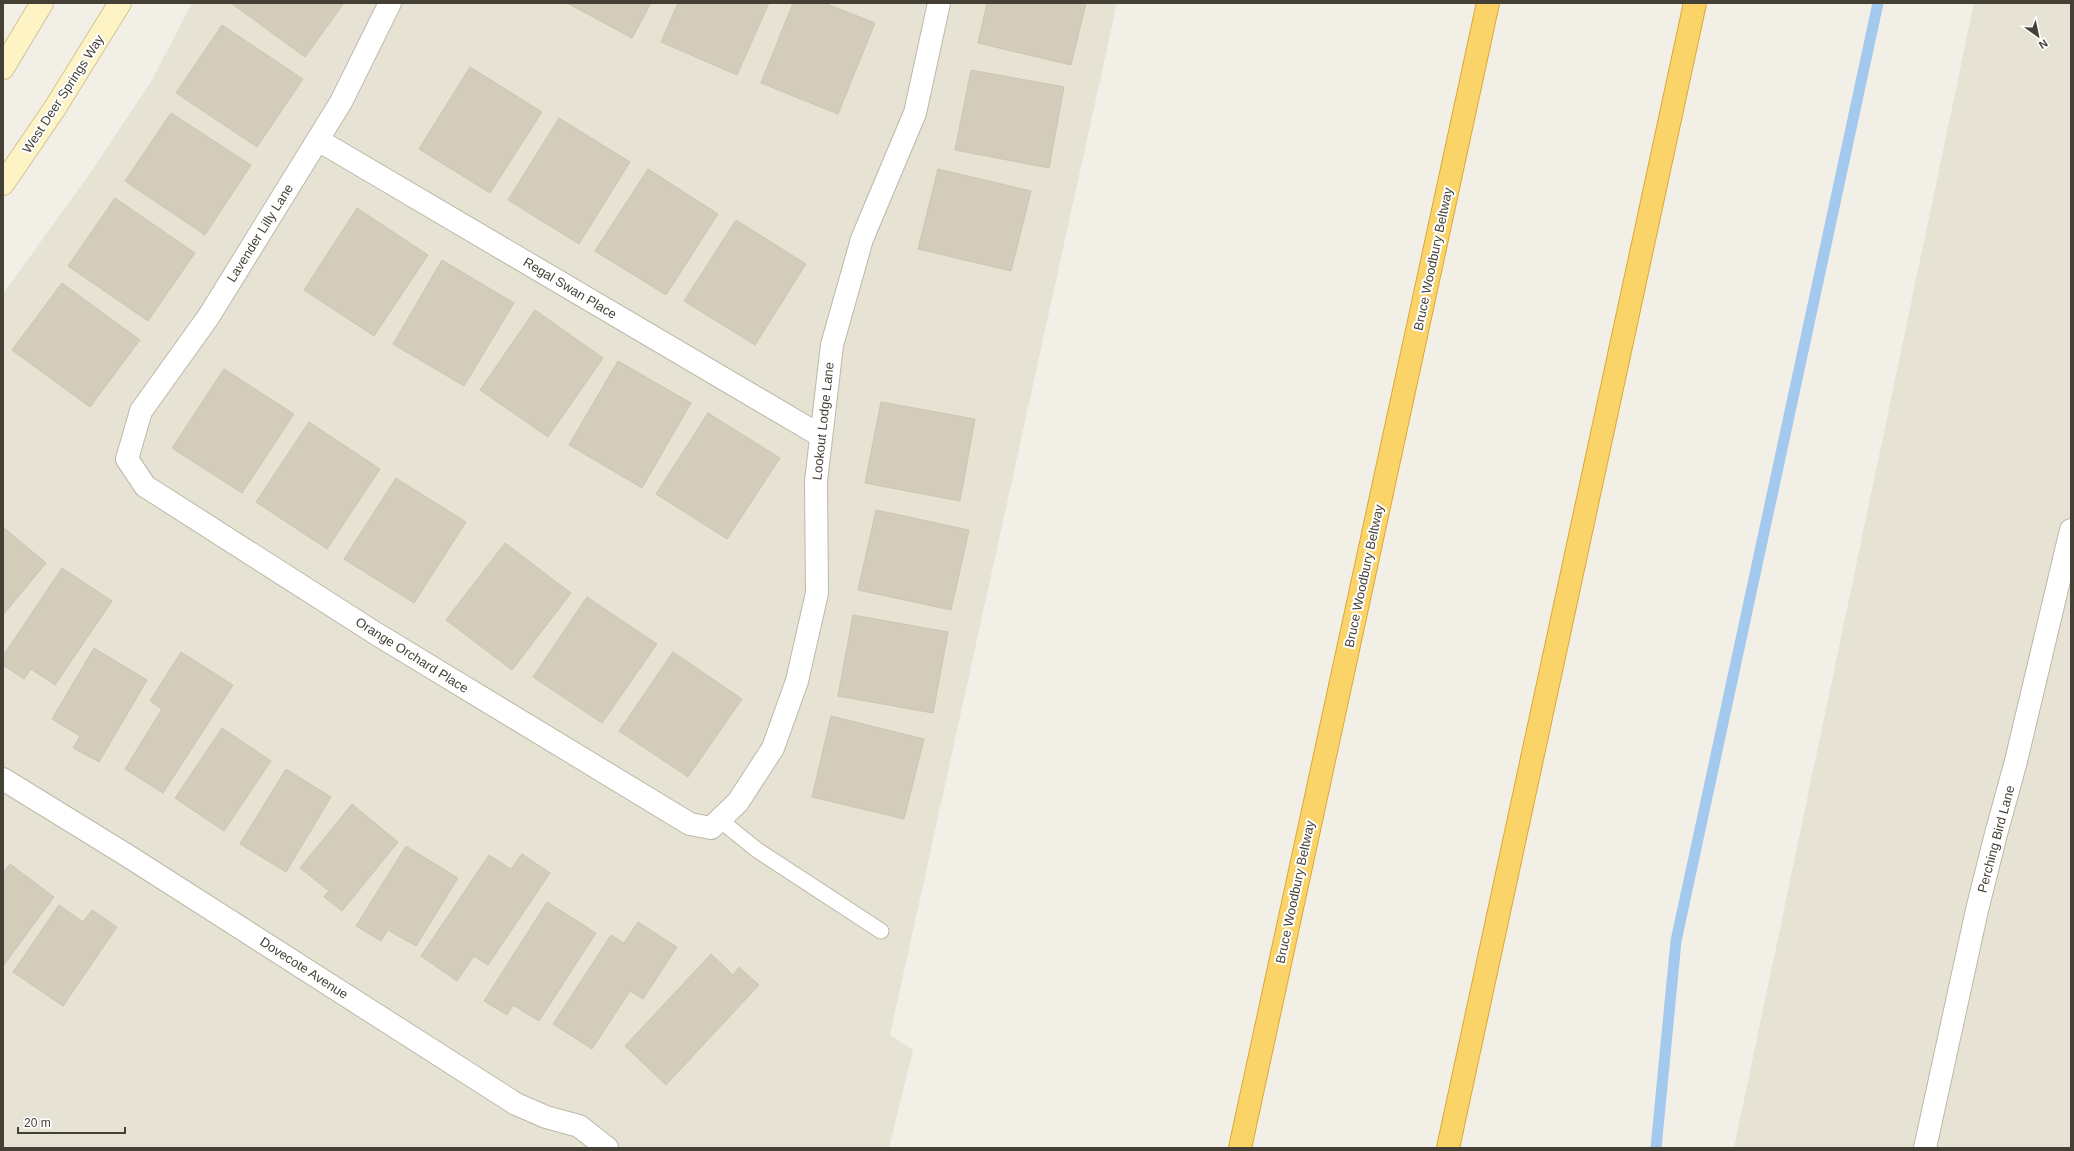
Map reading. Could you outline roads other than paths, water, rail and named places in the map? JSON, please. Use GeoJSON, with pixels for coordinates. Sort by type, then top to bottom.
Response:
{"type":"FeatureCollection","features":[{"type":"Feature","properties":{"kind":"highway","name":"Bruce Woodbury Beltway"},"geometry":{"type":"LineString","coordinates":[[1240,1148],[1488,3]]}},
{"type":"Feature","properties":{"kind":"highway"},"geometry":{"type":"LineString","coordinates":[[1450,1141],[1695,3]]}},
{"type":"Feature","properties":{"kind":"main road"},"geometry":{"type":"LineString","coordinates":[[3,68],[42,3]]}},
{"type":"Feature","properties":{"kind":"main road","name":"West Deer Springs Way"},"geometry":{"type":"LineString","coordinates":[[3,184],[55,108],[120,3]]}},
{"type":"Feature","properties":{"kind":"street","name":"Lavender Lilly Lane"},"geometry":{"type":"LineString","coordinates":[[127,460],[141,410],[209,316],[318,140],[341,102],[390,3]]}},
{"type":"Feature","properties":{"kind":"street","name":"Lookout Lodge Lane"},"geometry":{"type":"LineString","coordinates":[[716,824],[738,802],[773,748],[797,680],[817,593],[816,481],[832,345],[862,239],[915,113],[933,5]]}},
{"type":"Feature","properties":{"kind":"street","name":"Regal Swan Place"},"geometry":{"type":"LineString","coordinates":[[318,140],[821,436]]}},
{"type":"Feature","properties":{"kind":"street","name":"Orange Orchard Place"},"geometry":{"type":"LineString","coordinates":[[127,460],[145,486],[375,633],[690,824],[716,824]]}},
{"type":"Feature","properties":{"kind":"street","name":"Perching Bird Lane"},"geometry":{"type":"LineString","coordinates":[[1925,1148],[1977,910],[2016,762],[2071,530]]}},
{"type":"Feature","properties":{"kind":"street","name":"Dovecote Avenue"},"geometry":{"type":"LineString","coordinates":[[3,780],[128,856],[516,1104],[546,1117],[579,1126],[607,1148]]}},
{"type":"Feature","properties":{"kind":"lane"},"geometry":{"type":"LineString","coordinates":[[716,824],[881,931]]}},
{"type":"Feature","properties":{"kind":"waterway"},"geometry":{"type":"LineString","coordinates":[[1656,1148],[1676,941],[1878,3]]}}]}
